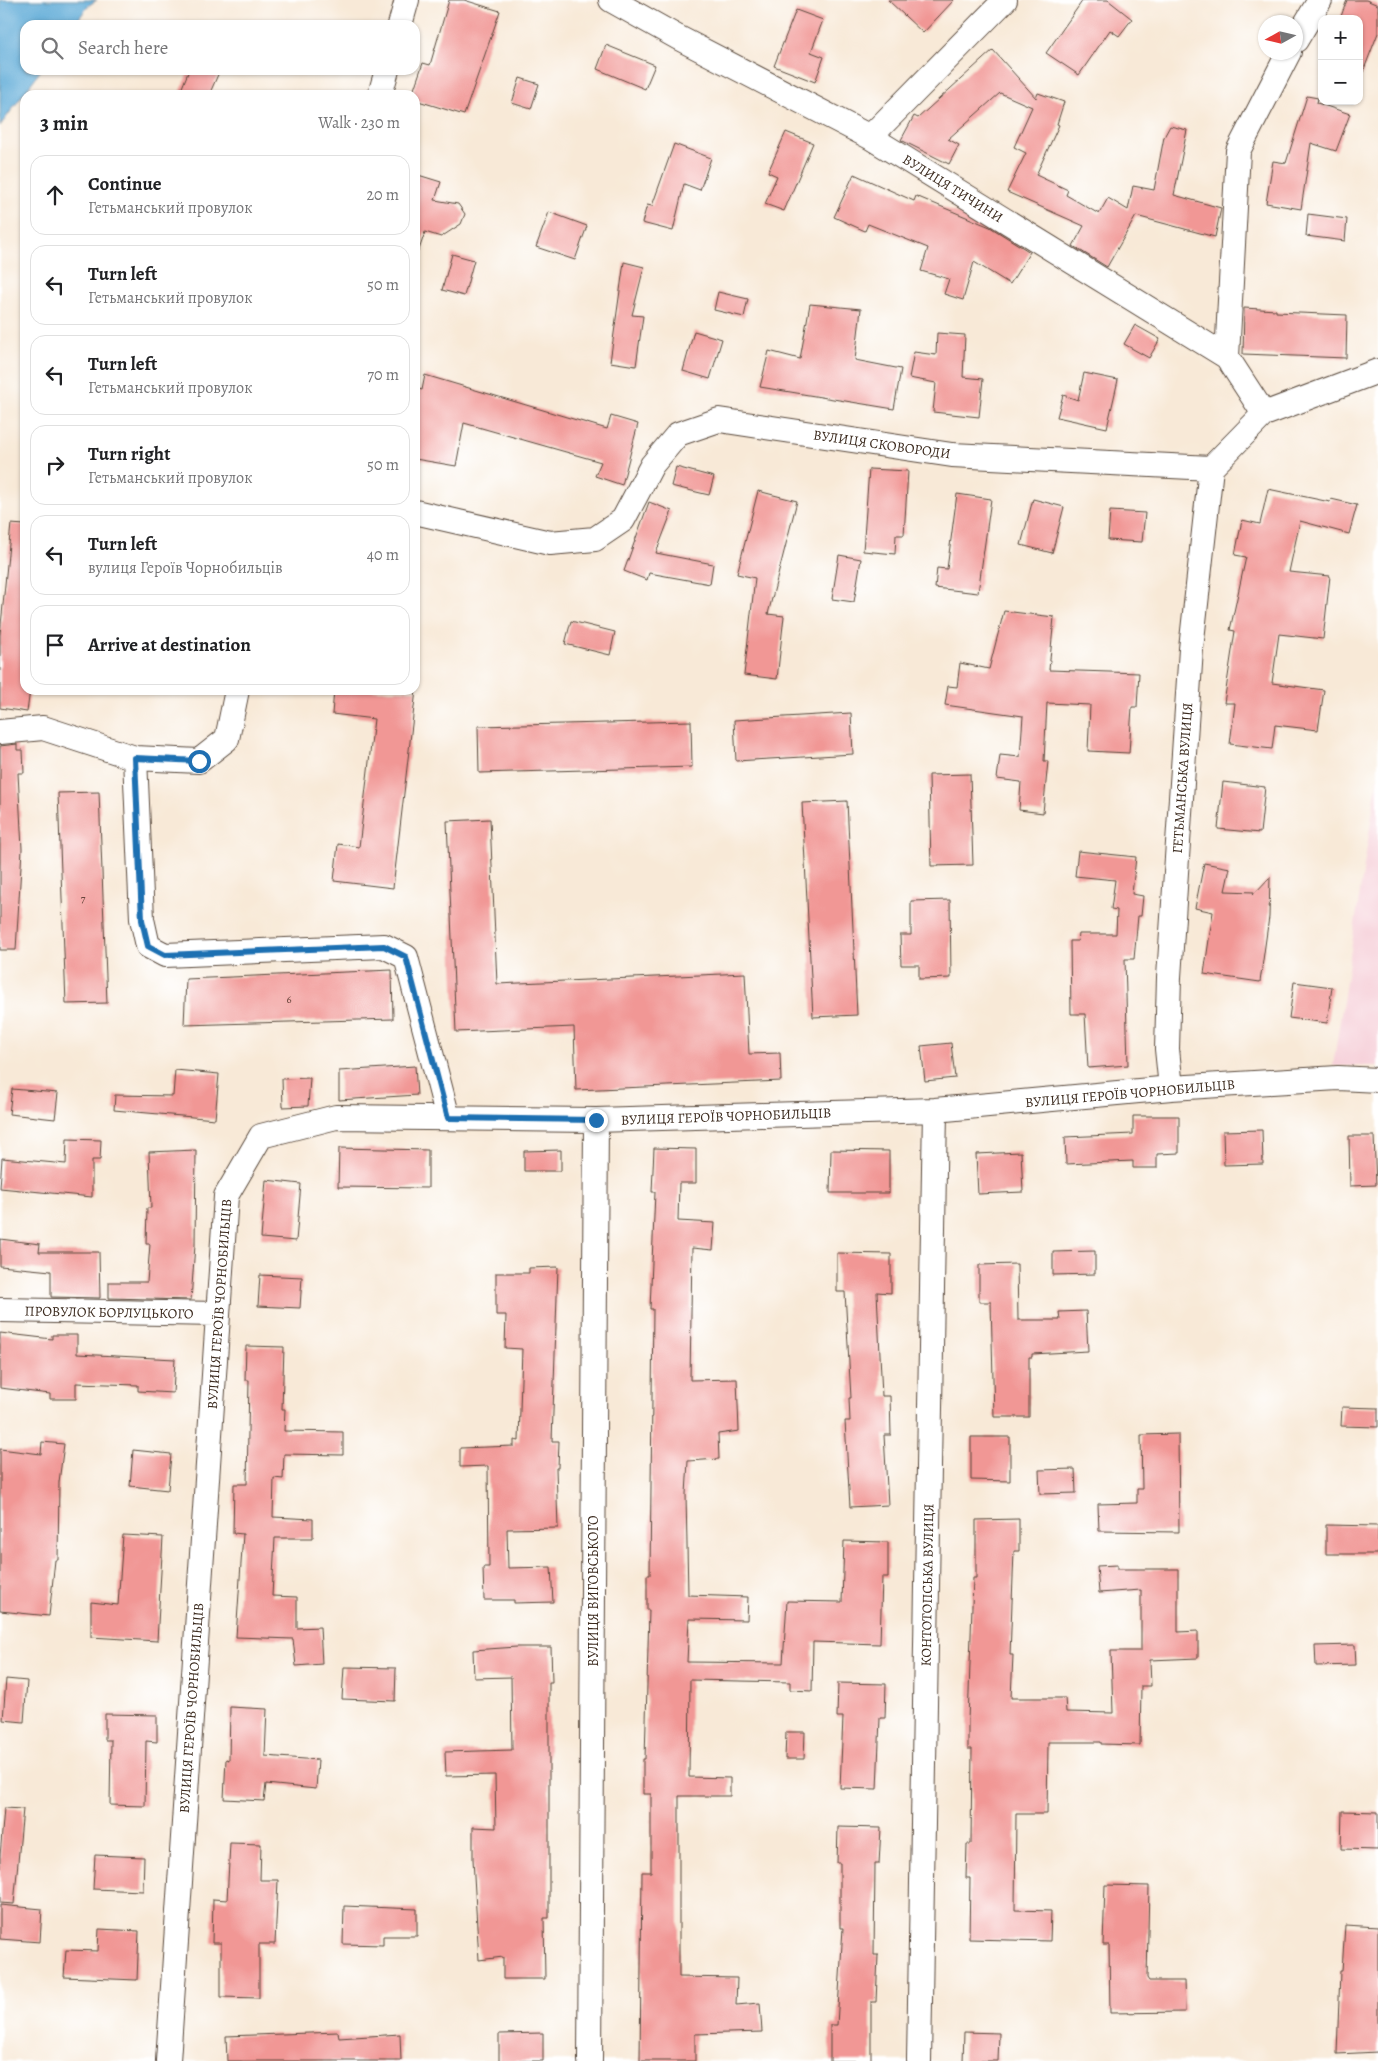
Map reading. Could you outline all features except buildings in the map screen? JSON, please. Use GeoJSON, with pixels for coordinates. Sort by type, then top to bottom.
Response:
{"type":"FeatureCollection","features":[{"type":"Feature","properties":{"kind":"street"},"geometry":{"type":"LineString","coordinates":[[401,20],[407,0]]}},
{"type":"Feature","properties":{"kind":"street","name":"ВУЛИЦЯ ТИЧИНИ"},"geometry":{"type":"LineString","coordinates":[[611,0],[677,37],[870,137],[1227,356],[1264,414]]}},
{"type":"Feature","properties":{"kind":"street"},"geometry":{"type":"LineString","coordinates":[[870,137],[1005,0]]}},
{"type":"Feature","properties":{"kind":"street"},"geometry":{"type":"LineString","coordinates":[[1303,28],[1320,0]]}},
{"type":"Feature","properties":{"kind":"street"},"geometry":{"type":"LineString","coordinates":[[1227,356],[1238,151],[1285,60]]}},
{"type":"Feature","properties":{"kind":"street"},"geometry":{"type":"LineString","coordinates":[[381,90],[386,75]]}},
{"type":"Feature","properties":{"kind":"street"},"geometry":{"type":"LineString","coordinates":[[1211,468],[1264,414],[1378,371]]}},
{"type":"Feature","properties":{"kind":"street","name":"ВУЛИЦЯ СКОВОРОДИ"},"geometry":{"type":"LineString","coordinates":[[420,513],[550,543],[595,539],[623,520],[652,465],[678,434],[719,420],[952,454],[1211,468]]}},
{"type":"Feature","properties":{"kind":"street","name":"ГЕТЬМАНСЬКА ВУЛИЦЯ"},"geometry":{"type":"LineString","coordinates":[[1171,1088],[1167,1050],[1169,967],[1191,650],[1211,468]]}},
{"type":"Feature","properties":{"kind":"street"},"geometry":{"type":"LineString","coordinates":[[0,732],[42,728],[135,758],[199,761],[227,739],[235,695]]}},
{"type":"Feature","properties":{"kind":"street"},"geometry":{"type":"LineString","coordinates":[[135,758],[142,920],[148,946],[165,955],[384,946],[406,957],[448,1118]]}},
{"type":"Feature","properties":{"kind":"street","name":"ВУЛИЦЯ ГЕРОЇВ ЧОРНОБИЛЬЦІВ"},"geometry":{"type":"LineString","coordinates":[[168,2061],[226,1196],[261,1136],[336,1117],[596,1120],[935,1110],[1171,1088],[1338,1078],[1378,1080]]}},
{"type":"Feature","properties":{"kind":"street","name":"КОНТОТОПСЬКА ВУЛИЦЯ"},"geometry":{"type":"LineString","coordinates":[[919,2061],[935,1110]]}},
{"type":"Feature","properties":{"kind":"street","name":"ВУЛИЦЯ ВИГОВСЬКОГО"},"geometry":{"type":"LineString","coordinates":[[590,2061],[596,1120]]}},
{"type":"Feature","properties":{"kind":"street","name":"ПРОВУЛОК БОРЛУЦЬКОГО"},"geometry":{"type":"LineString","coordinates":[[0,1310],[218,1314]]}},
{"type":"Feature","properties":{"kind":"shaded area"},"geometry":{"type":"Polygon","coordinates":[[[1378,776],[1378,1066],[1333,1066],[1378,776]]]}},
{"type":"Feature","properties":{"kind":"water"},"geometry":{"type":"Polygon","coordinates":[[[0,0],[97,0],[89,5],[78,20],[20,20],[20,75],[37,75],[26,90],[20,90],[20,99],[0,126],[0,0]]]}},
{"type":"Feature","properties":{"kind":"route"},"geometry":{"type":"LineString","coordinates":[[199,761],[135,758],[142,920],[148,946],[165,955],[384,946],[406,957],[448,1118],[596,1120]]}}]}
